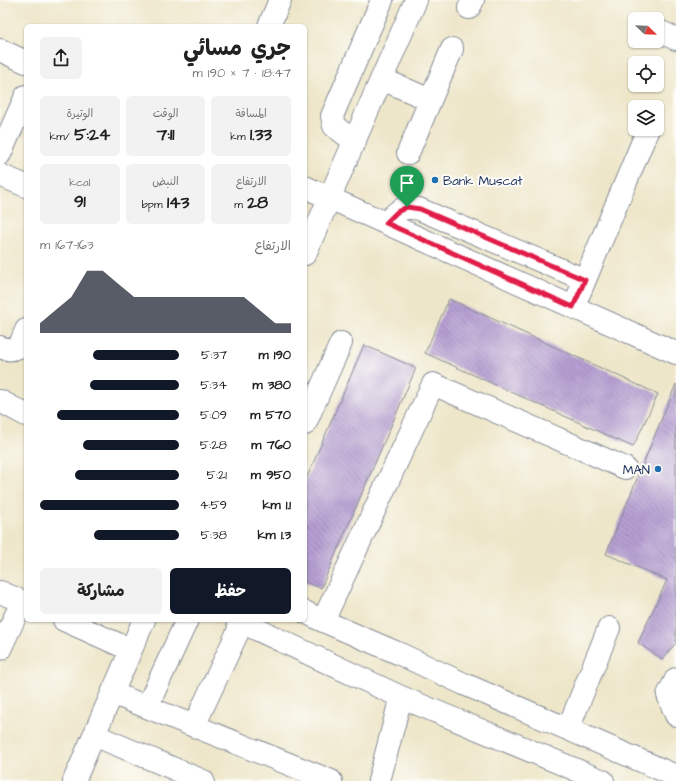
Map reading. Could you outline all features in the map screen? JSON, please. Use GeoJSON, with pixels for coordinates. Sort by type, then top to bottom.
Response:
{"type":"FeatureCollection","features":[{"type":"Feature","properties":{"kind":"street"},"geometry":{"type":"LineString","coordinates":[[270,24],[280,0]]}},
{"type":"Feature","properties":{"kind":"street"},"geometry":{"type":"LineString","coordinates":[[355,142],[334,126],[332,116],[382,0]]}},
{"type":"Feature","properties":{"kind":"street"},"geometry":{"type":"LineString","coordinates":[[307,250],[416,0]]}},
{"type":"Feature","properties":{"kind":"street"},"geometry":{"type":"LineString","coordinates":[[664,33],[676,39]]}},
{"type":"Feature","properties":{"kind":"street"},"geometry":{"type":"LineString","coordinates":[[408,153],[452,49]]}},
{"type":"Feature","properties":{"kind":"street"},"geometry":{"type":"LineString","coordinates":[[0,50],[24,61]]}},
{"type":"Feature","properties":{"kind":"street"},"geometry":{"type":"LineString","coordinates":[[382,79],[430,100]]}},
{"type":"Feature","properties":{"kind":"street"},"geometry":{"type":"LineString","coordinates":[[0,154],[24,100]]}},
{"type":"Feature","properties":{"kind":"street"},"geometry":{"type":"LineString","coordinates":[[573,307],[645,136]]}},
{"type":"Feature","properties":{"kind":"street"},"geometry":{"type":"LineString","coordinates":[[0,175],[24,185]]}},
{"type":"Feature","properties":{"kind":"street"},"geometry":{"type":"LineString","coordinates":[[307,188],[676,353]]}},
{"type":"Feature","properties":{"kind":"street"},"geometry":{"type":"LineString","coordinates":[[386,223],[397,212],[407,207],[420,209],[585,280]]}},
{"type":"Feature","properties":{"kind":"street"},"geometry":{"type":"LineString","coordinates":[[0,347],[14,350],[19,347],[24,335]]}},
{"type":"Feature","properties":{"kind":"street"},"geometry":{"type":"LineString","coordinates":[[307,420],[341,343]]}},
{"type":"Feature","properties":{"kind":"street"},"geometry":{"type":"LineString","coordinates":[[625,468],[433,384],[314,617],[676,776]]}},
{"type":"Feature","properties":{"kind":"street"},"geometry":{"type":"LineString","coordinates":[[0,401],[24,413]]}},
{"type":"Feature","properties":{"kind":"street"},"geometry":{"type":"LineString","coordinates":[[0,592],[24,603],[0,649]]}},
{"type":"Feature","properties":{"kind":"street"},"geometry":{"type":"LineString","coordinates":[[68,622],[131,650]]}},
{"type":"Feature","properties":{"kind":"street"},"geometry":{"type":"LineString","coordinates":[[74,781],[143,622]]}},
{"type":"Feature","properties":{"kind":"street"},"geometry":{"type":"LineString","coordinates":[[147,707],[186,622]]}},
{"type":"Feature","properties":{"kind":"street"},"geometry":{"type":"LineString","coordinates":[[194,726],[239,622]]}},
{"type":"Feature","properties":{"kind":"street"},"geometry":{"type":"LineString","coordinates":[[241,622],[401,697],[603,781]]}},
{"type":"Feature","properties":{"kind":"street"},"geometry":{"type":"LineString","coordinates":[[568,729],[609,628]]}},
{"type":"Feature","properties":{"kind":"street"},"geometry":{"type":"LineString","coordinates":[[676,679],[668,695],[676,715]]}},
{"type":"Feature","properties":{"kind":"street"},"geometry":{"type":"LineString","coordinates":[[112,693],[194,726],[289,773],[331,781]]}},
{"type":"Feature","properties":{"kind":"street"},"geometry":{"type":"LineString","coordinates":[[379,781],[401,697]]}},
{"type":"Feature","properties":{"kind":"street"},"geometry":{"type":"LineString","coordinates":[[94,735],[203,781]]}},
{"type":"Feature","properties":{"kind":"building"},"geometry":{"type":"Polygon","coordinates":[[[449,299],[658,394],[633,447],[425,353],[449,299]]]}},
{"type":"Feature","properties":{"kind":"building"},"geometry":{"type":"Polygon","coordinates":[[[364,345],[416,368],[321,588],[307,583],[307,477],[364,345]]]}},
{"type":"Feature","properties":{"kind":"building","name":"MAN"},"geometry":{"type":"Polygon","coordinates":[[[676,384],[676,643],[662,659],[638,643],[667,580],[606,554],[676,384]]]}},
{"type":"Feature","properties":{"kind":"place","name":"Bank Muscat"},"geometry":{"type":"Point","coordinates":[435,180]}},
{"type":"Feature","properties":{"kind":"place","name":"MAN"},"geometry":{"type":"Point","coordinates":[658,469]}},
{"type":"Feature","properties":{"kind":"route"},"geometry":{"type":"LineString","coordinates":[[407,207],[420,209],[585,280],[573,307],[386,223],[397,212],[407,207]]}}]}
